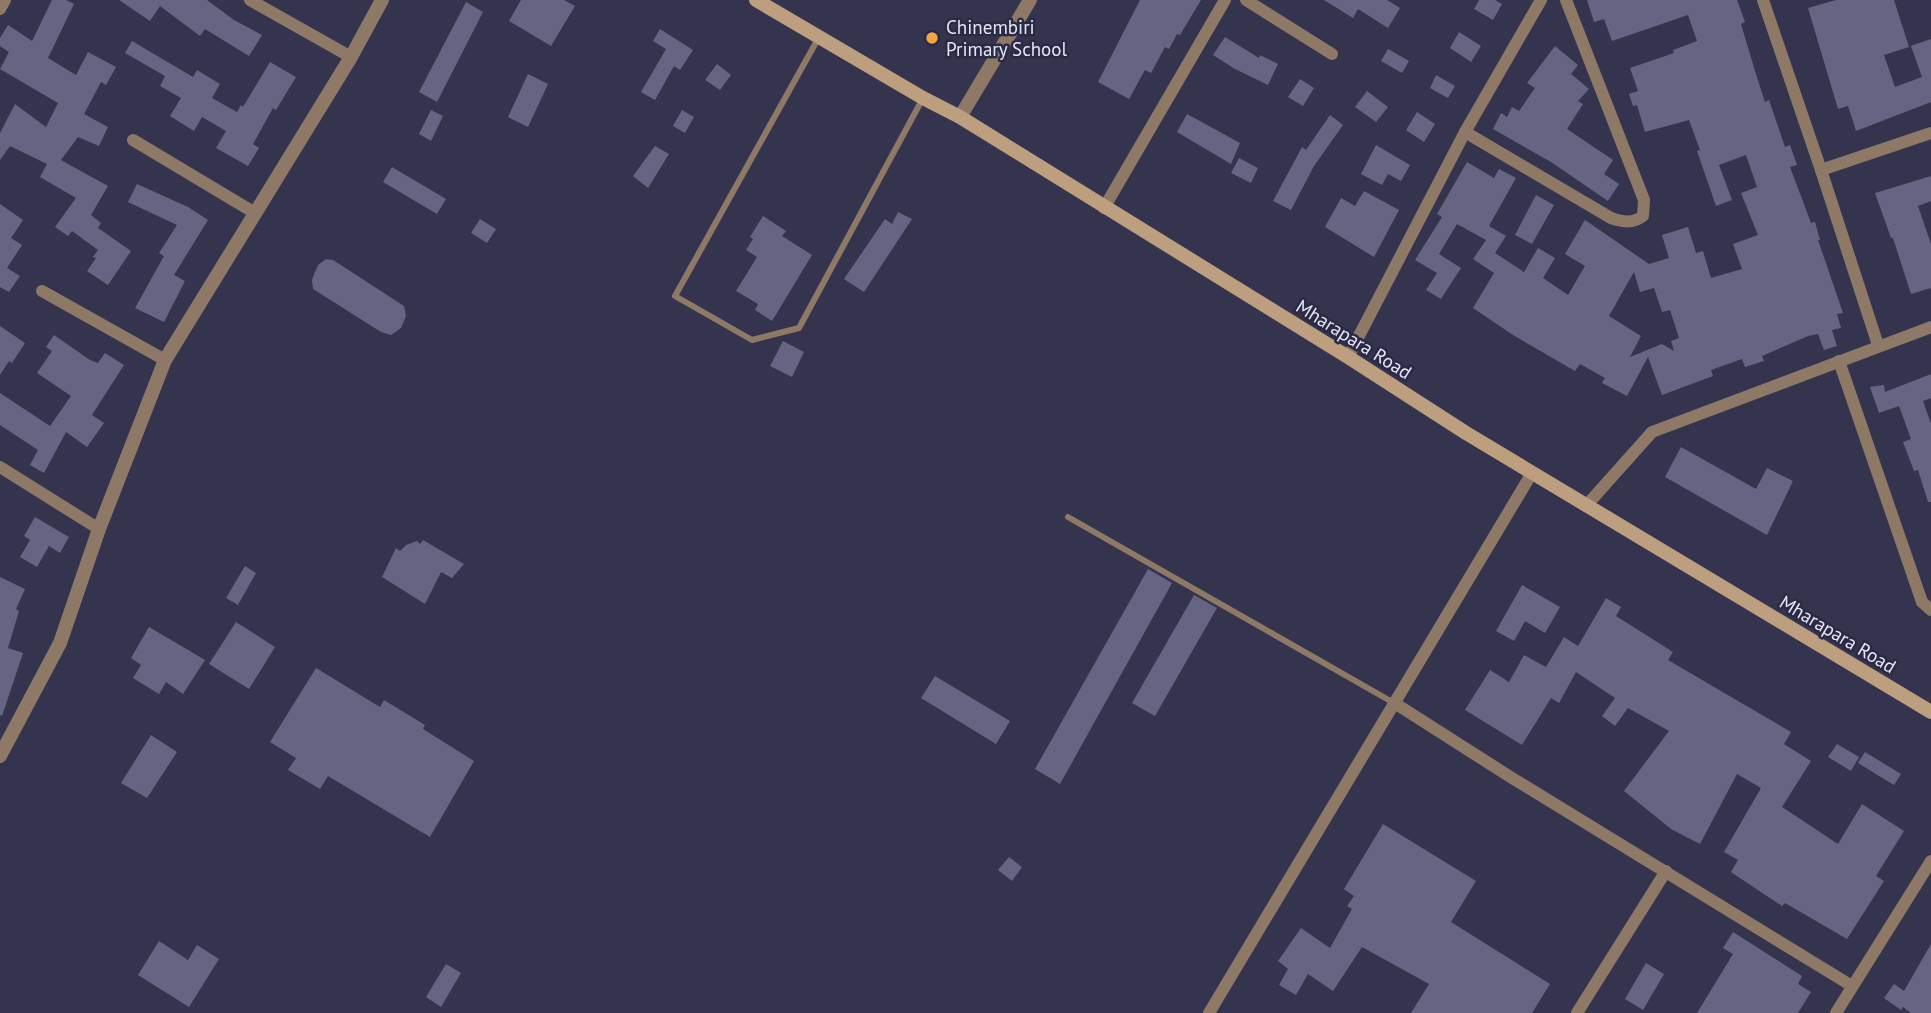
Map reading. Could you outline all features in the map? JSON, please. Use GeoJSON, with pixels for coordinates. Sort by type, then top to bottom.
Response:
{"type":"FeatureCollection","features":[{"type":"Feature","properties":{"kind":"main road","name":"Mharapara Road"},"geometry":{"type":"LineString","coordinates":[[757,0],[960,117],[1532,473],[1931,712]]}},
{"type":"Feature","properties":{"kind":"street"},"geometry":{"type":"LineString","coordinates":[[0,9],[5,0]]}},
{"type":"Feature","properties":{"kind":"street"},"geometry":{"type":"LineString","coordinates":[[250,0],[351,57]]}},
{"type":"Feature","properties":{"kind":"street"},"geometry":{"type":"LineString","coordinates":[[0,756],[60,643],[99,529],[165,360],[351,57],[382,0]]}},
{"type":"Feature","properties":{"kind":"street"},"geometry":{"type":"LineString","coordinates":[[960,117],[1030,0]]}},
{"type":"Feature","properties":{"kind":"street"},"geometry":{"type":"LineString","coordinates":[[1104,208],[1225,0]]}},
{"type":"Feature","properties":{"kind":"street"},"geometry":{"type":"LineString","coordinates":[[1246,0],[1332,54]]}},
{"type":"Feature","properties":{"kind":"street"},"geometry":{"type":"LineString","coordinates":[[1348,358],[1465,132],[1541,0]]}},
{"type":"Feature","properties":{"kind":"street"},"geometry":{"type":"LineString","coordinates":[[1465,132],[1611,218],[1627,222],[1637,221],[1643,216],[1644,200],[1566,0]]}},
{"type":"Feature","properties":{"kind":"street"},"geometry":{"type":"LineString","coordinates":[[1763,0],[1878,345]]}},
{"type":"Feature","properties":{"kind":"street"},"geometry":{"type":"LineString","coordinates":[[1821,170],[1931,133]]}},
{"type":"Feature","properties":{"kind":"street"},"geometry":{"type":"LineString","coordinates":[[133,140],[255,213]]}},
{"type":"Feature","properties":{"kind":"street"},"geometry":{"type":"LineString","coordinates":[[42,291],[165,360]]}},
{"type":"Feature","properties":{"kind":"street"},"geometry":{"type":"LineString","coordinates":[[1586,506],[1653,432],[1931,327]]}},
{"type":"Feature","properties":{"kind":"street"},"geometry":{"type":"LineString","coordinates":[[1839,360],[1922,602],[1931,610]]}},
{"type":"Feature","properties":{"kind":"street"},"geometry":{"type":"LineString","coordinates":[[0,467],[99,529]]}},
{"type":"Feature","properties":{"kind":"street"},"geometry":{"type":"LineString","coordinates":[[1209,1013],[1532,473]]}},
{"type":"Feature","properties":{"kind":"street"},"geometry":{"type":"LineString","coordinates":[[1396,704],[1852,986]]}},
{"type":"Feature","properties":{"kind":"street"},"geometry":{"type":"LineString","coordinates":[[1836,1013],[1931,861]]}},
{"type":"Feature","properties":{"kind":"street"},"geometry":{"type":"LineString","coordinates":[[1577,1013],[1666,871]]}},
{"type":"Feature","properties":{"kind":"lane"},"geometry":{"type":"LineString","coordinates":[[819,37],[675,296],[752,340],[799,328],[923,98]]}},
{"type":"Feature","properties":{"kind":"lane"},"geometry":{"type":"LineString","coordinates":[[1068,517],[1396,704]]}},
{"type":"Feature","properties":{"kind":"building"},"geometry":{"type":"Polygon","coordinates":[[[52,0],[66,0],[74,4],[48,58],[76,75],[88,52],[116,67],[106,85],[101,82],[84,114],[108,127],[99,146],[78,137],[61,160],[108,186],[91,215],[101,223],[98,228],[131,251],[108,285],[87,271],[98,250],[72,231],[68,236],[55,227],[76,198],[40,177],[47,164],[10,146],[0,160],[0,133],[15,104],[46,127],[58,103],[0,69],[9,52],[0,46],[0,38],[8,25],[32,41],[52,0]]]}},
{"type":"Feature","properties":{"kind":"building"},"geometry":{"type":"Polygon","coordinates":[[[119,0],[207,0],[234,20],[262,35],[249,56],[205,29],[200,36],[160,6],[150,21],[119,0]]]}},
{"type":"Feature","properties":{"kind":"building"},"geometry":{"type":"Polygon","coordinates":[[[521,0],[564,0],[575,6],[551,46],[509,21],[521,0]]]}},
{"type":"Feature","properties":{"kind":"building"},"geometry":{"type":"Polygon","coordinates":[[[1140,0],[1201,0],[1180,35],[1177,34],[1169,49],[1165,47],[1151,73],[1145,70],[1129,99],[1098,82],[1140,0]]]}},
{"type":"Feature","properties":{"kind":"building"},"geometry":{"type":"Polygon","coordinates":[[[1324,0],[1387,0],[1400,8],[1388,28],[1358,9],[1353,18],[1324,0]]]}},
{"type":"Feature","properties":{"kind":"building"},"geometry":{"type":"Polygon","coordinates":[[[1479,0],[1495,0],[1502,4],[1493,20],[1474,9],[1479,0]]]}},
{"type":"Feature","properties":{"kind":"building"},"geometry":{"type":"Polygon","coordinates":[[[1587,0],[1737,0],[1745,22],[1741,24],[1765,102],[1769,100],[1785,147],[1790,145],[1797,165],[1790,167],[1811,223],[1815,222],[1818,240],[1843,313],[1837,314],[1841,328],[1832,330],[1837,346],[1824,350],[1818,334],[1808,336],[1762,356],[1764,361],[1745,367],[1742,359],[1711,370],[1713,376],[1662,395],[1648,357],[1627,396],[1602,383],[1605,378],[1580,364],[1575,371],[1473,308],[1494,273],[1473,259],[1486,240],[1457,224],[1439,254],[1461,268],[1441,299],[1426,290],[1437,273],[1415,260],[1442,217],[1437,214],[1467,162],[1494,178],[1499,169],[1516,178],[1489,226],[1506,236],[1495,253],[1524,272],[1538,248],[1555,258],[1543,278],[1568,295],[1585,266],[1565,254],[1585,220],[1649,264],[1669,258],[1662,235],[1688,227],[1696,253],[1703,251],[1711,278],[1742,269],[1733,244],[1758,235],[1741,193],[1757,187],[1746,155],[1719,165],[1732,200],[1716,206],[1689,120],[1645,132],[1637,105],[1633,106],[1629,94],[1638,91],[1630,68],[1674,53],[1673,50],[1697,41],[1688,15],[1612,41],[1604,19],[1594,22],[1587,0]],[[1634,272],[1609,316],[1641,336],[1630,357],[1662,344],[1674,351],[1671,341],[1679,338],[1670,310],[1662,312],[1654,288],[1640,292],[1634,272]]]}},
{"type":"Feature","properties":{"kind":"building"},"geometry":{"type":"Polygon","coordinates":[[[1836,0],[1894,0],[1909,47],[1884,55],[1895,87],[1922,77],[1911,46],[1931,39],[1931,102],[1856,131],[1848,106],[1838,109],[1808,8],[1836,0]]]}},
{"type":"Feature","properties":{"kind":"building"},"geometry":{"type":"Polygon","coordinates":[[[466,2],[483,12],[437,102],[419,92],[466,2]]]}},
{"type":"Feature","properties":{"kind":"building"},"geometry":{"type":"Polygon","coordinates":[[[660,29],[693,50],[680,70],[674,66],[655,100],[641,92],[666,49],[653,41],[660,29]]]}},
{"type":"Feature","properties":{"kind":"building"},"geometry":{"type":"Polygon","coordinates":[[[1459,32],[1481,46],[1471,62],[1450,48],[1459,32]]]}},
{"type":"Feature","properties":{"kind":"building"},"geometry":{"type":"Polygon","coordinates":[[[1225,37],[1259,58],[1260,55],[1278,64],[1268,85],[1213,55],[1225,37]]]}},
{"type":"Feature","properties":{"kind":"building"},"geometry":{"type":"Polygon","coordinates":[[[132,41],[193,77],[197,70],[220,84],[212,98],[237,112],[241,105],[243,107],[270,62],[296,77],[276,110],[273,108],[253,144],[259,148],[248,166],[216,148],[226,131],[202,117],[194,131],[170,116],[181,98],[160,86],[165,76],[125,53],[132,41]]]}},
{"type":"Feature","properties":{"kind":"building"},"geometry":{"type":"Polygon","coordinates":[[[1555,46],[1578,65],[1571,74],[1589,89],[1578,101],[1583,104],[1567,129],[1613,160],[1604,174],[1619,184],[1608,201],[1551,162],[1493,129],[1501,113],[1507,117],[1512,107],[1519,111],[1535,88],[1527,83],[1555,46]]]}},
{"type":"Feature","properties":{"kind":"building"},"geometry":{"type":"Polygon","coordinates":[[[1388,49],[1409,61],[1402,73],[1381,61],[1388,49]]]}},
{"type":"Feature","properties":{"kind":"building"},"geometry":{"type":"Polygon","coordinates":[[[717,64],[731,75],[720,90],[705,80],[717,64]]]}},
{"type":"Feature","properties":{"kind":"building"},"geometry":{"type":"Polygon","coordinates":[[[528,74],[548,84],[528,127],[508,117],[528,74]]]}},
{"type":"Feature","properties":{"kind":"building"},"geometry":{"type":"Polygon","coordinates":[[[1436,75],[1455,86],[1448,98],[1430,88],[1436,75]]]}},
{"type":"Feature","properties":{"kind":"building"},"geometry":{"type":"Polygon","coordinates":[[[1300,79],[1314,88],[1303,106],[1288,97],[1300,79]]]}},
{"type":"Feature","properties":{"kind":"building"},"geometry":{"type":"Polygon","coordinates":[[[1367,91],[1388,107],[1376,122],[1355,107],[1367,91]]]}},
{"type":"Feature","properties":{"kind":"building"},"geometry":{"type":"Polygon","coordinates":[[[431,110],[443,116],[431,141],[419,134],[431,110]]]}},
{"type":"Feature","properties":{"kind":"building"},"geometry":{"type":"Polygon","coordinates":[[[682,110],[694,117],[685,133],[673,126],[682,110]]]}},
{"type":"Feature","properties":{"kind":"building"},"geometry":{"type":"Polygon","coordinates":[[[1417,112],[1435,124],[1424,142],[1406,130],[1417,112]]]}},
{"type":"Feature","properties":{"kind":"building"},"geometry":{"type":"Polygon","coordinates":[[[1187,114],[1240,143],[1231,164],[1177,132],[1187,114]]]}},
{"type":"Feature","properties":{"kind":"building"},"geometry":{"type":"Polygon","coordinates":[[[1330,115],[1343,125],[1314,166],[1291,210],[1273,201],[1302,147],[1306,150],[1330,115]]]}},
{"type":"Feature","properties":{"kind":"building"},"geometry":{"type":"Polygon","coordinates":[[[1376,145],[1410,165],[1401,181],[1388,174],[1382,185],[1361,174],[1376,145]]]}},
{"type":"Feature","properties":{"kind":"building"},"geometry":{"type":"Polygon","coordinates":[[[655,146],[669,154],[648,188],[633,176],[655,146]]]}},
{"type":"Feature","properties":{"kind":"building"},"geometry":{"type":"Polygon","coordinates":[[[1239,158],[1258,168],[1251,183],[1231,173],[1239,158]]]}},
{"type":"Feature","properties":{"kind":"building"},"geometry":{"type":"Polygon","coordinates":[[[392,167],[446,199],[437,214],[383,182],[392,167]]]}},
{"type":"Feature","properties":{"kind":"building"},"geometry":{"type":"Polygon","coordinates":[[[1931,176],[1931,201],[1918,206],[1931,244],[1931,288],[1911,294],[1875,193],[1931,176]]]}},
{"type":"Feature","properties":{"kind":"building"},"geometry":{"type":"Polygon","coordinates":[[[137,184],[188,207],[208,220],[174,275],[185,281],[164,322],[135,308],[164,256],[159,253],[177,225],[128,202],[137,184]]]}},
{"type":"Feature","properties":{"kind":"building"},"geometry":{"type":"Polygon","coordinates":[[[1364,191],[1399,210],[1374,257],[1325,227],[1341,198],[1355,206],[1364,191]]]}},
{"type":"Feature","properties":{"kind":"building"},"geometry":{"type":"Polygon","coordinates":[[[1536,195],[1554,205],[1532,244],[1515,235],[1536,195]]]}},
{"type":"Feature","properties":{"kind":"building"},"geometry":{"type":"Polygon","coordinates":[[[0,204],[23,220],[11,238],[22,245],[7,268],[20,276],[9,292],[0,287],[0,204]]]}},
{"type":"Feature","properties":{"kind":"building"},"geometry":{"type":"Polygon","coordinates":[[[898,212],[912,219],[864,292],[844,279],[885,219],[892,224],[898,212]]]}},
{"type":"Feature","properties":{"kind":"building"},"geometry":{"type":"Polygon","coordinates":[[[763,216],[786,231],[782,236],[812,255],[772,321],[755,310],[758,304],[736,291],[757,257],[746,250],[753,239],[750,237],[763,216]]]}},
{"type":"Feature","properties":{"kind":"building"},"geometry":{"type":"Polygon","coordinates":[[[480,219],[496,229],[487,243],[471,233],[480,219]]]}},
{"type":"Feature","properties":{"kind":"building"},"geometry":{"type":"Polygon","coordinates":[[[326,259],[333,260],[404,306],[406,316],[401,328],[391,335],[381,332],[313,289],[312,280],[318,265],[326,259]]]}},
{"type":"Feature","properties":{"kind":"building"},"geometry":{"type":"Polygon","coordinates":[[[0,326],[25,343],[0,375],[0,326]]]}},
{"type":"Feature","properties":{"kind":"building"},"geometry":{"type":"Polygon","coordinates":[[[54,335],[90,360],[98,363],[105,353],[124,365],[92,415],[104,423],[87,447],[66,432],[44,473],[30,465],[38,450],[0,425],[0,393],[50,426],[71,396],[37,373],[52,351],[46,347],[54,335]]]}},
{"type":"Feature","properties":{"kind":"building"},"geometry":{"type":"Polygon","coordinates":[[[783,341],[804,352],[792,377],[770,366],[783,341]]]}},
{"type":"Feature","properties":{"kind":"building"},"geometry":{"type":"Polygon","coordinates":[[[1931,374],[1931,398],[1923,401],[1931,424],[1931,502],[1928,502],[1918,470],[1914,471],[1903,442],[1911,439],[1899,406],[1879,413],[1870,387],[1884,385],[1885,392],[1931,374]]]}},
{"type":"Feature","properties":{"kind":"building"},"geometry":{"type":"Polygon","coordinates":[[[1681,447],[1756,489],[1767,468],[1793,481],[1767,535],[1665,477],[1681,447]]]}},
{"type":"Feature","properties":{"kind":"building"},"geometry":{"type":"Polygon","coordinates":[[[35,517],[69,537],[60,553],[49,546],[37,567],[20,557],[30,540],[24,536],[35,517]]]}},
{"type":"Feature","properties":{"kind":"building"},"geometry":{"type":"Polygon","coordinates":[[[423,540],[464,564],[452,578],[441,572],[425,604],[382,577],[396,548],[400,551],[406,545],[417,541],[420,544],[423,540]]]}},
{"type":"Feature","properties":{"kind":"building"},"geometry":{"type":"Polygon","coordinates":[[[245,566],[256,573],[238,605],[226,598],[245,566]]]}},
{"type":"Feature","properties":{"kind":"building"},"geometry":{"type":"Polygon","coordinates":[[[1148,569],[1172,583],[1060,784],[1035,769],[1148,569]]]}},
{"type":"Feature","properties":{"kind":"building"},"geometry":{"type":"Polygon","coordinates":[[[0,577],[25,589],[16,609],[19,611],[8,648],[23,653],[2,716],[0,715],[0,577]]]}},
{"type":"Feature","properties":{"kind":"building"},"geometry":{"type":"Polygon","coordinates":[[[1522,585],[1560,607],[1545,633],[1525,621],[1514,641],[1496,631],[1522,585]]]}},
{"type":"Feature","properties":{"kind":"building"},"geometry":{"type":"Polygon","coordinates":[[[1194,595],[1217,608],[1155,716],[1132,703],[1194,595]]]}},
{"type":"Feature","properties":{"kind":"building"},"geometry":{"type":"Polygon","coordinates":[[[1606,598],[1621,607],[1616,616],[1673,652],[1668,660],[1791,732],[1784,744],[1811,761],[1782,807],[1838,844],[1862,804],[1904,831],[1876,876],[1884,881],[1847,939],[1785,903],[1782,906],[1731,872],[1738,860],[1724,852],[1761,788],[1737,774],[1700,844],[1671,829],[1624,791],[1669,731],[1628,708],[1615,726],[1602,716],[1615,698],[1576,672],[1559,703],[1551,698],[1522,745],[1465,710],[1490,670],[1509,682],[1524,655],[1546,667],[1564,637],[1578,646],[1606,598]]]}},
{"type":"Feature","properties":{"kind":"building"},"geometry":{"type":"Polygon","coordinates":[[[236,622],[275,647],[249,689],[209,664],[236,622]]]}},
{"type":"Feature","properties":{"kind":"building"},"geometry":{"type":"Polygon","coordinates":[[[149,627],[205,660],[183,694],[166,682],[159,694],[133,678],[141,665],[131,658],[149,627]]]}},
{"type":"Feature","properties":{"kind":"building"},"geometry":{"type":"Polygon","coordinates":[[[316,668],[380,707],[384,700],[425,725],[423,729],[474,761],[430,837],[328,776],[320,789],[288,770],[296,758],[270,742],[316,668]]]}},
{"type":"Feature","properties":{"kind":"building"},"geometry":{"type":"Polygon","coordinates":[[[935,676],[1010,721],[996,744],[921,698],[935,676]]]}},
{"type":"Feature","properties":{"kind":"building"},"geometry":{"type":"Polygon","coordinates":[[[151,735],[177,752],[147,798],[121,783],[151,735]]]}},
{"type":"Feature","properties":{"kind":"building"},"geometry":{"type":"Polygon","coordinates":[[[1837,744],[1859,757],[1851,771],[1828,757],[1837,744]]]}},
{"type":"Feature","properties":{"kind":"building"},"geometry":{"type":"Polygon","coordinates":[[[1865,752],[1901,774],[1894,785],[1858,763],[1865,752]]]}},
{"type":"Feature","properties":{"kind":"building"},"geometry":{"type":"Polygon","coordinates":[[[1383,824],[1476,881],[1451,922],[1550,984],[1532,1013],[1411,1013],[1429,984],[1362,947],[1333,991],[1308,974],[1296,995],[1279,985],[1288,969],[1278,961],[1301,928],[1330,948],[1352,909],[1347,906],[1354,896],[1344,889],[1383,824]]]}},
{"type":"Feature","properties":{"kind":"building"},"geometry":{"type":"Polygon","coordinates":[[[1009,857],[1022,867],[1012,881],[998,870],[1009,857]]]}},
{"type":"Feature","properties":{"kind":"building"},"geometry":{"type":"Polygon","coordinates":[[[1733,932],[1802,976],[1798,984],[1811,992],[1798,1013],[1697,1013],[1733,954],[1723,948],[1733,932]]]}},
{"type":"Feature","properties":{"kind":"building"},"geometry":{"type":"Polygon","coordinates":[[[159,941],[188,960],[197,945],[219,959],[189,1007],[138,975],[159,941]]]}},
{"type":"Feature","properties":{"kind":"building"},"geometry":{"type":"Polygon","coordinates":[[[1931,944],[1931,1013],[1911,1013],[1903,1007],[1901,1010],[1884,998],[1894,984],[1904,991],[1931,944]]]}},
{"type":"Feature","properties":{"kind":"building"},"geometry":{"type":"Polygon","coordinates":[[[1646,963],[1664,974],[1643,1010],[1625,999],[1646,963]]]}},
{"type":"Feature","properties":{"kind":"building"},"geometry":{"type":"Polygon","coordinates":[[[446,964],[461,973],[441,1007],[426,997],[446,964]]]}},
{"type":"Feature","properties":{"kind":"place","name":"Chinembiri Primary School"},"geometry":{"type":"Point","coordinates":[932,38]}}]}
